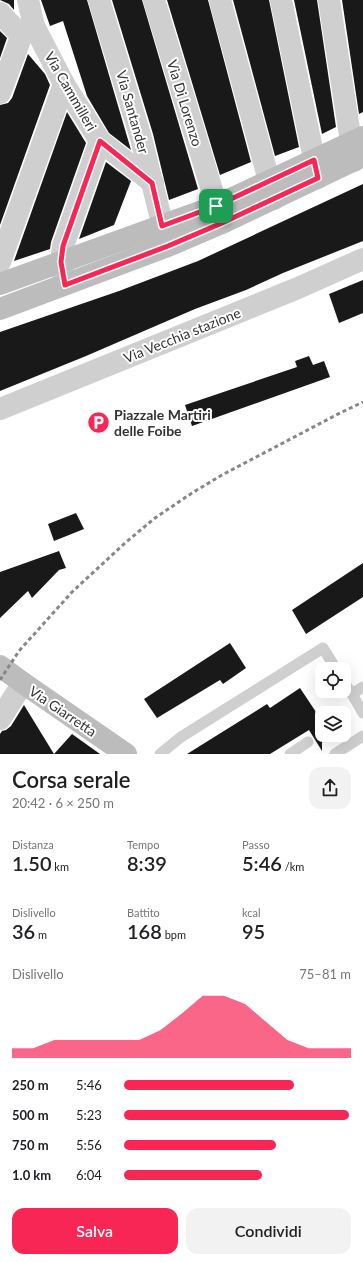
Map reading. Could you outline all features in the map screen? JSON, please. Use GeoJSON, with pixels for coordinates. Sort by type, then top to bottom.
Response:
{"type":"FeatureCollection","features":[{"type":"Feature","properties":{"kind":"main road"},"geometry":{"type":"LineString","coordinates":[[0,309],[168,246],[219,215],[358,149]]}},
{"type":"Feature","properties":{"kind":"main road"},"geometry":{"type":"LineString","coordinates":[[0,284],[162,226],[219,215]]}},
{"type":"Feature","properties":{"kind":"main road","name":"Via Giarretta"},"geometry":{"type":"LineString","coordinates":[[0,666],[22,684],[126,754]]}},
{"type":"Feature","properties":{"kind":"street","name":"Via Cammilleri"},"geometry":{"type":"LineString","coordinates":[[28,0],[29,29],[100,141],[152,183]]}},
{"type":"Feature","properties":{"kind":"street","name":"Via Santander"},"geometry":{"type":"LineString","coordinates":[[99,0],[141,138],[168,246]]}},
{"type":"Feature","properties":{"kind":"street","name":"Via Di Lorenzo"},"geometry":{"type":"LineString","coordinates":[[154,0],[219,215]]}},
{"type":"Feature","properties":{"kind":"street"},"geometry":{"type":"LineString","coordinates":[[220,0],[272,190]]}},
{"type":"Feature","properties":{"kind":"street"},"geometry":{"type":"LineString","coordinates":[[280,0],[316,169]]}},
{"type":"Feature","properties":{"kind":"street"},"geometry":{"type":"LineString","coordinates":[[329,0],[343,94],[358,149]]}},
{"type":"Feature","properties":{"kind":"street"},"geometry":{"type":"LineString","coordinates":[[0,13],[15,29],[29,29],[0,93]]}},
{"type":"Feature","properties":{"kind":"street"},"geometry":{"type":"LineString","coordinates":[[0,262],[64,84]]}},
{"type":"Feature","properties":{"kind":"street"},"geometry":{"type":"LineString","coordinates":[[65,285],[61,262],[63,246],[100,141]]}},
{"type":"Feature","properties":{"kind":"street","name":"Via Vecchia stazione"},"geometry":{"type":"LineString","coordinates":[[0,409],[298,288],[363,259]]}},
{"type":"Feature","properties":{"kind":"street"},"geometry":{"type":"LineString","coordinates":[[0,719],[22,684]]}},
{"type":"Feature","properties":{"kind":"lane"},"geometry":{"type":"LineString","coordinates":[[160,754],[181,737],[323,648],[332,662]]}},
{"type":"Feature","properties":{"kind":"lane"},"geometry":{"type":"LineString","coordinates":[[363,686],[352,694],[363,713]]}},
{"type":"Feature","properties":{"kind":"lane"},"geometry":{"type":"LineString","coordinates":[[335,754],[363,736]]}},
{"type":"Feature","properties":{"kind":"lane"},"geometry":{"type":"LineString","coordinates":[[290,754],[308,742]]}},
{"type":"Feature","properties":{"kind":"building"},"geometry":{"type":"Polygon","coordinates":[[[0,0],[14,0],[14,10],[9,4],[0,0]]]}},
{"type":"Feature","properties":{"kind":"building"},"geometry":{"type":"Polygon","coordinates":[[[41,0],[87,0],[131,150],[109,133],[87,96],[63,21],[50,26],[41,0]]]}},
{"type":"Feature","properties":{"kind":"building"},"geometry":{"type":"Polygon","coordinates":[[[112,0],[142,0],[198,189],[169,200],[153,134],[112,0]]]}},
{"type":"Feature","properties":{"kind":"building"},"geometry":{"type":"Polygon","coordinates":[[[167,0],[208,0],[251,162],[220,175],[167,0]]]}},
{"type":"Feature","properties":{"kind":"building"},"geometry":{"type":"Polygon","coordinates":[[[233,0],[269,0],[299,147],[275,156],[233,0]]]}},
{"type":"Feature","properties":{"kind":"building"},"geometry":{"type":"Polygon","coordinates":[[[294,0],[317,0],[336,127],[322,134],[294,0]]]}},
{"type":"Feature","properties":{"kind":"building"},"geometry":{"type":"Polygon","coordinates":[[[342,0],[363,0],[363,112],[359,114],[342,0]]]}},
{"type":"Feature","properties":{"kind":"building"},"geometry":{"type":"Polygon","coordinates":[[[0,31],[7,38],[0,58],[0,31]]]}},
{"type":"Feature","properties":{"kind":"building"},"geometry":{"type":"Polygon","coordinates":[[[28,54],[45,74],[50,85],[0,225],[0,105],[8,103],[12,98],[28,54]]]}},
{"type":"Feature","properties":{"kind":"building"},"geometry":{"type":"Polygon","coordinates":[[[67,112],[86,143],[51,242],[50,249],[14,261],[67,112]]]}},
{"type":"Feature","properties":{"kind":"building"},"geometry":{"type":"Polygon","coordinates":[[[106,162],[131,181],[114,225],[79,239],[106,162]]]}},
{"type":"Feature","properties":{"kind":"building"},"geometry":{"type":"Polygon","coordinates":[[[363,184],[363,241],[283,273],[246,290],[195,309],[0,391],[0,332],[119,291],[198,261],[363,184]]]}},
{"type":"Feature","properties":{"kind":"building"},"geometry":{"type":"Polygon","coordinates":[[[363,280],[363,313],[339,323],[329,294],[363,280]]]}},
{"type":"Feature","properties":{"kind":"building"},"geometry":{"type":"Polygon","coordinates":[[[309,356],[313,365],[324,361],[330,377],[192,426],[185,405],[297,367],[295,361],[309,356]]]}},
{"type":"Feature","properties":{"kind":"building"},"geometry":{"type":"Polygon","coordinates":[[[76,513],[84,529],[54,541],[48,524],[76,513]]]}},
{"type":"Feature","properties":{"kind":"building"},"geometry":{"type":"Polygon","coordinates":[[[59,551],[66,568],[59,570],[32,598],[28,591],[0,618],[0,572],[59,551]]]}},
{"type":"Feature","properties":{"kind":"building"},"geometry":{"type":"Polygon","coordinates":[[[363,563],[363,597],[306,634],[292,610],[363,563]]]}},
{"type":"Feature","properties":{"kind":"building"},"geometry":{"type":"Polygon","coordinates":[[[230,643],[246,668],[223,684],[220,680],[157,718],[144,699],[230,643]]]}},
{"type":"Feature","properties":{"kind":"building"},"geometry":{"type":"Polygon","coordinates":[[[300,688],[315,710],[315,740],[309,730],[270,754],[187,754],[267,704],[270,708],[300,688]]]}},
{"type":"Feature","properties":{"kind":"building"},"geometry":{"type":"Polygon","coordinates":[[[24,705],[54,754],[0,754],[0,734],[2,731],[11,726],[24,705]]]}},
{"type":"Feature","properties":{"kind":"building"},"geometry":{"type":"Polygon","coordinates":[[[72,734],[100,754],[54,754],[72,734]]]}},
{"type":"Feature","properties":{"kind":"building"},"geometry":{"type":"Polygon","coordinates":[[[316,742],[322,742],[322,751],[316,742]]]}},
{"type":"Feature","properties":{"kind":"railway"},"geometry":{"type":"LineString","coordinates":[[0,680],[19,651],[72,592],[125,543],[155,518],[222,475],[363,402]]}},
{"type":"Feature","properties":{"kind":"place","name":"Piazzale Martiri delle Foibe"},"geometry":{"type":"Point","coordinates":[98,422]}},
{"type":"Feature","properties":{"kind":"route"},"geometry":{"type":"LineString","coordinates":[[100,141],[152,183],[162,226],[216,206],[314,160],[318,178],[222,223],[168,246],[65,285],[61,262],[63,246],[100,141]]}}]}
